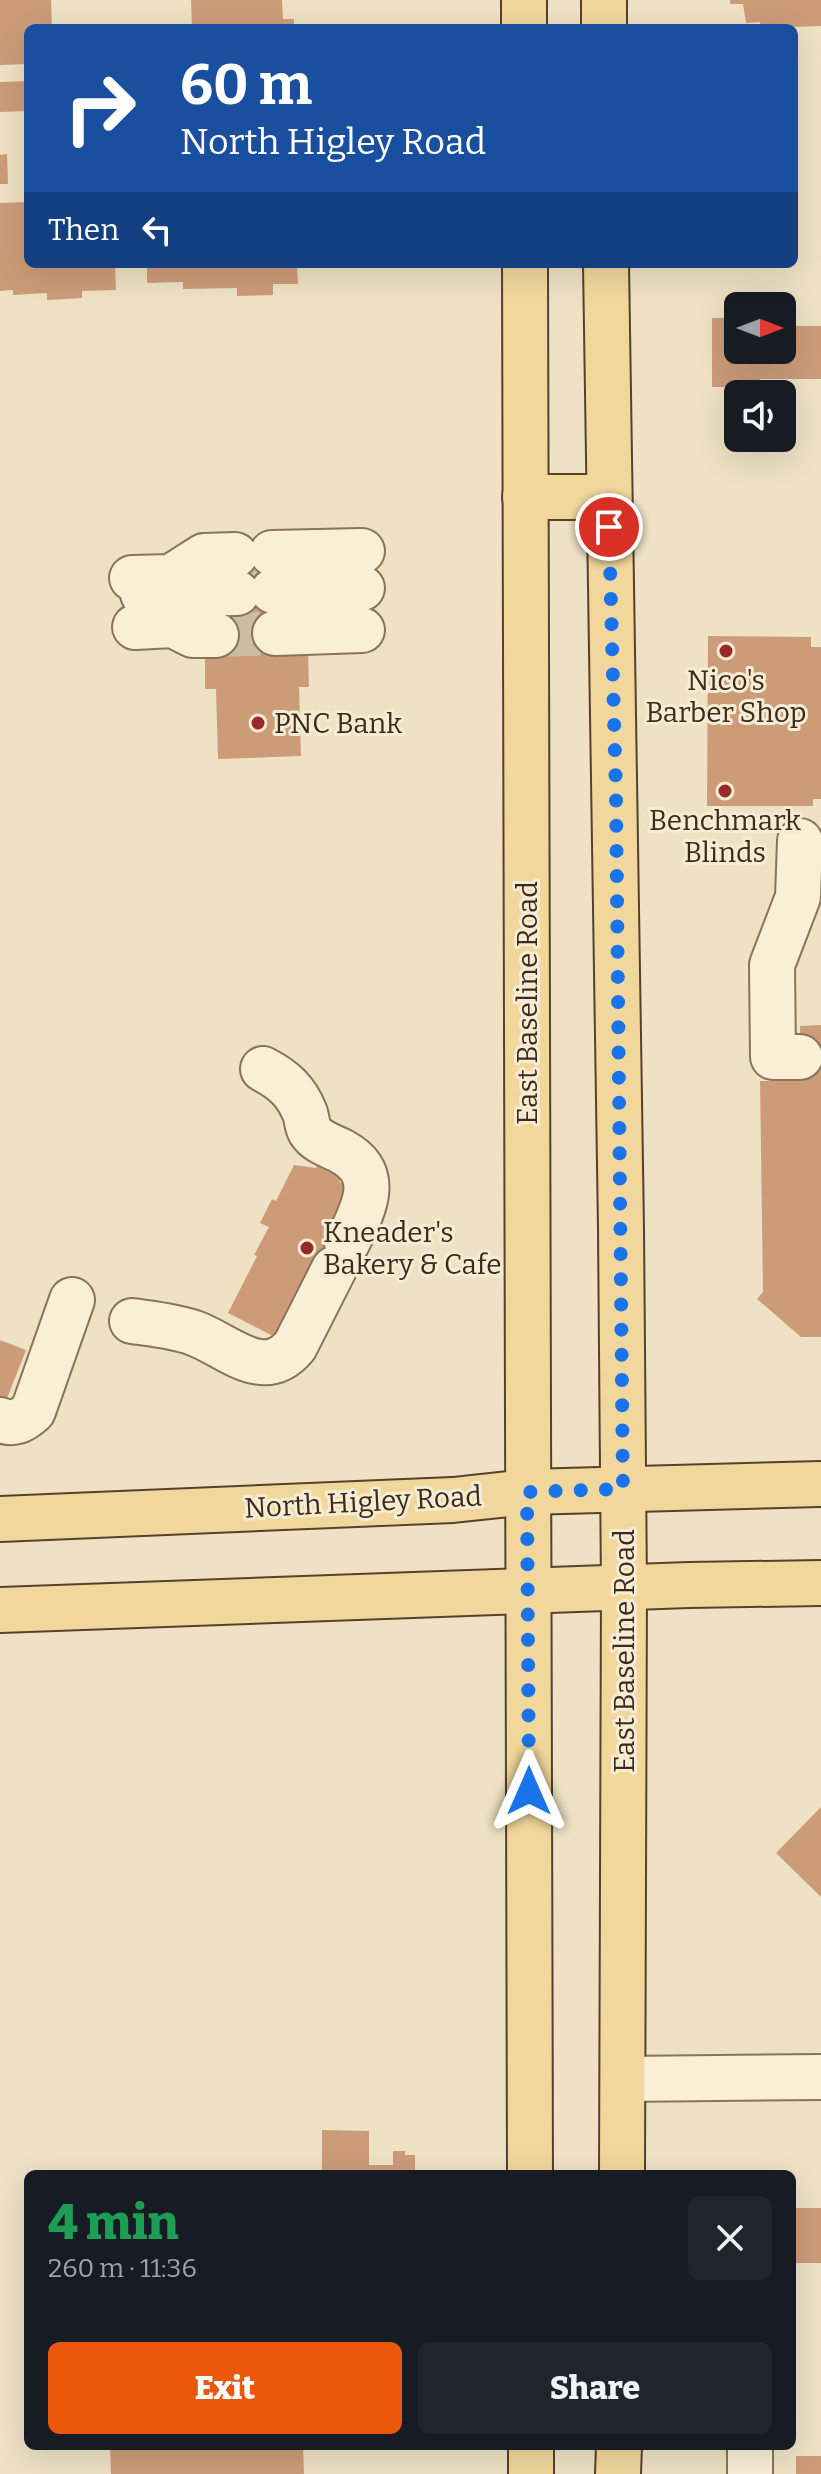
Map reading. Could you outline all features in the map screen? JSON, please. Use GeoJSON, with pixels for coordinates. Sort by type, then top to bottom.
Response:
{"type":"FeatureCollection","features":[{"type":"Feature","properties":{"kind":"main road"},"geometry":{"type":"LineString","coordinates":[[524,0],[524,24]]}},
{"type":"Feature","properties":{"kind":"main road"},"geometry":{"type":"LineString","coordinates":[[604,0],[604,24]]}},
{"type":"Feature","properties":{"kind":"main road","name":"East Baseline Road"},"geometry":{"type":"LineString","coordinates":[[525,268],[530,2170]]}},
{"type":"Feature","properties":{"kind":"main road","name":"East Baseline Road"},"geometry":{"type":"LineString","coordinates":[[606,268],[616,794],[624,1589],[622,2170]]}},
{"type":"Feature","properties":{"kind":"main road"},"geometry":{"type":"LineString","coordinates":[[525,497],[608,497]]}},
{"type":"Feature","properties":{"kind":"main road","name":"North Higley Road"},"geometry":{"type":"LineString","coordinates":[[0,1519],[453,1500],[527,1492],[821,1484]]}},
{"type":"Feature","properties":{"kind":"main road"},"geometry":{"type":"LineString","coordinates":[[0,1610],[821,1583]]}},
{"type":"Feature","properties":{"kind":"main road"},"geometry":{"type":"LineString","coordinates":[[531,2450],[531,2474]]}},
{"type":"Feature","properties":{"kind":"main road"},"geometry":{"type":"LineString","coordinates":[[618,2474],[619,2450]]}},
{"type":"Feature","properties":{"kind":"lane"},"geometry":{"type":"LineString","coordinates":[[253,593],[204,556],[141,598],[173,625],[193,635],[253,593],[362,590],[253,593]]}},
{"type":"Feature","properties":{"kind":"lane"},"geometry":{"type":"LineString","coordinates":[[800,841],[798,897],[772,965],[773,1057],[800,1057]]}},
{"type":"Feature","properties":{"kind":"lane"},"geometry":{"type":"LineString","coordinates":[[132,1321],[194,1333],[250,1361],[272,1363],[286,1356],[295,1346],[363,1211],[368,1194],[367,1182],[359,1164],[344,1152],[322,1143],[310,1132],[305,1113],[292,1089],[281,1078],[263,1069]]}},
{"type":"Feature","properties":{"kind":"lane"},"geometry":{"type":"LineString","coordinates":[[0,1420],[9,1423],[23,1420],[33,1411],[72,1300]]}},
{"type":"Feature","properties":{"kind":"lane"},"geometry":{"type":"LineString","coordinates":[[623,2079],[821,2077]]}},
{"type":"Feature","properties":{"kind":"lane"},"geometry":{"type":"LineString","coordinates":[[750,2450],[750,2474]]}},
{"type":"Feature","properties":{"kind":"building"},"geometry":{"type":"Polygon","coordinates":[[[0,0],[51,0],[52,24],[24,24],[24,64],[0,65],[0,0]]]}},
{"type":"Feature","properties":{"kind":"building"},"geometry":{"type":"Polygon","coordinates":[[[191,0],[282,0],[283,19],[294,19],[294,24],[192,24],[191,0]]]}},
{"type":"Feature","properties":{"kind":"building"},"geometry":{"type":"Polygon","coordinates":[[[730,0],[821,0],[821,26],[746,23],[743,4],[730,4],[730,0]]]}},
{"type":"Feature","properties":{"kind":"building"},"geometry":{"type":"Polygon","coordinates":[[[24,81],[24,111],[0,112],[0,82],[24,81]]]}},
{"type":"Feature","properties":{"kind":"building"},"geometry":{"type":"Polygon","coordinates":[[[7,154],[8,184],[0,184],[0,155],[7,154]]]}},
{"type":"Feature","properties":{"kind":"building"},"geometry":{"type":"Polygon","coordinates":[[[24,202],[24,268],[115,268],[116,290],[82,291],[82,298],[47,300],[47,293],[13,295],[13,290],[0,291],[0,203],[24,202]]]}},
{"type":"Feature","properties":{"kind":"building"},"geometry":{"type":"Polygon","coordinates":[[[147,268],[297,268],[298,284],[273,284],[273,295],[237,296],[237,288],[183,289],[183,282],[147,283],[147,268]]]}},
{"type":"Feature","properties":{"kind":"building"},"geometry":{"type":"Polygon","coordinates":[[[712,318],[724,318],[724,364],[796,364],[796,326],[821,326],[821,379],[724,380],[724,387],[712,387],[712,318]]]}},
{"type":"Feature","properties":{"kind":"building","name":"PNC Bank"},"geometry":{"type":"Polygon","coordinates":[[[272,552],[308,649],[309,687],[299,687],[301,756],[218,759],[216,689],[205,689],[205,653],[216,632],[238,631],[235,554],[272,552]]]}},
{"type":"Feature","properties":{"kind":"building"},"geometry":{"type":"Polygon","coordinates":[[[708,636],[811,637],[811,647],[821,647],[821,799],[813,799],[813,806],[707,806],[708,636]]]}},
{"type":"Feature","properties":{"kind":"building"},"geometry":{"type":"Polygon","coordinates":[[[821,1025],[821,1337],[801,1337],[757,1299],[763,1292],[760,1081],[801,1081],[800,1026],[821,1025]]]}},
{"type":"Feature","properties":{"kind":"building","name":"Kneader's Bakery & Cafe"},"geometry":{"type":"Polygon","coordinates":[[[294,1165],[317,1166],[341,1178],[339,1181],[355,1195],[365,1252],[352,1279],[279,1339],[228,1313],[269,1227],[260,1223],[272,1199],[276,1201],[294,1165]]]}},
{"type":"Feature","properties":{"kind":"building"},"geometry":{"type":"Polygon","coordinates":[[[0,1340],[26,1350],[4,1406],[0,1404],[0,1340]]]}},
{"type":"Feature","properties":{"kind":"building"},"geometry":{"type":"Polygon","coordinates":[[[821,1807],[821,1897],[776,1853],[821,1807]]]}},
{"type":"Feature","properties":{"kind":"building"},"geometry":{"type":"Polygon","coordinates":[[[322,2130],[369,2131],[369,2165],[393,2165],[393,2151],[415,2155],[415,2170],[322,2170],[322,2130]]]}},
{"type":"Feature","properties":{"kind":"building"},"geometry":{"type":"Polygon","coordinates":[[[796,2208],[821,2208],[821,2263],[796,2263],[796,2208]]]}},
{"type":"Feature","properties":{"kind":"building"},"geometry":{"type":"Polygon","coordinates":[[[110,2450],[303,2450],[304,2474],[111,2474],[110,2450]]]}},
{"type":"Feature","properties":{"kind":"building"},"geometry":{"type":"Polygon","coordinates":[[[796,2456],[821,2456],[821,2474],[796,2474],[796,2456]]]}},
{"type":"Feature","properties":{"kind":"tunnel"},"geometry":{"type":"LineString","coordinates":[[236,574],[272,573]]}},
{"type":"Feature","properties":{"kind":"tunnel"},"geometry":{"type":"LineString","coordinates":[[216,635],[275,633]]}},
{"type":"Feature","properties":{"kind":"place","name":"Nico's Barber Shop"},"geometry":{"type":"Point","coordinates":[726,651]}},
{"type":"Feature","properties":{"kind":"place","name":"PNC Bank"},"geometry":{"type":"Point","coordinates":[258,723]}},
{"type":"Feature","properties":{"kind":"place","name":"Benchmark Blinds"},"geometry":{"type":"Point","coordinates":[725,791]}},
{"type":"Feature","properties":{"kind":"place","name":"Kneader's Bakery & Cafe"},"geometry":{"type":"Point","coordinates":[307,1248]}},
{"type":"Feature","properties":{"kind":"route"},"geometry":{"type":"LineString","coordinates":[[529,1791],[527,1492],[623,1489],[616,794],[609,527]]}}]}
